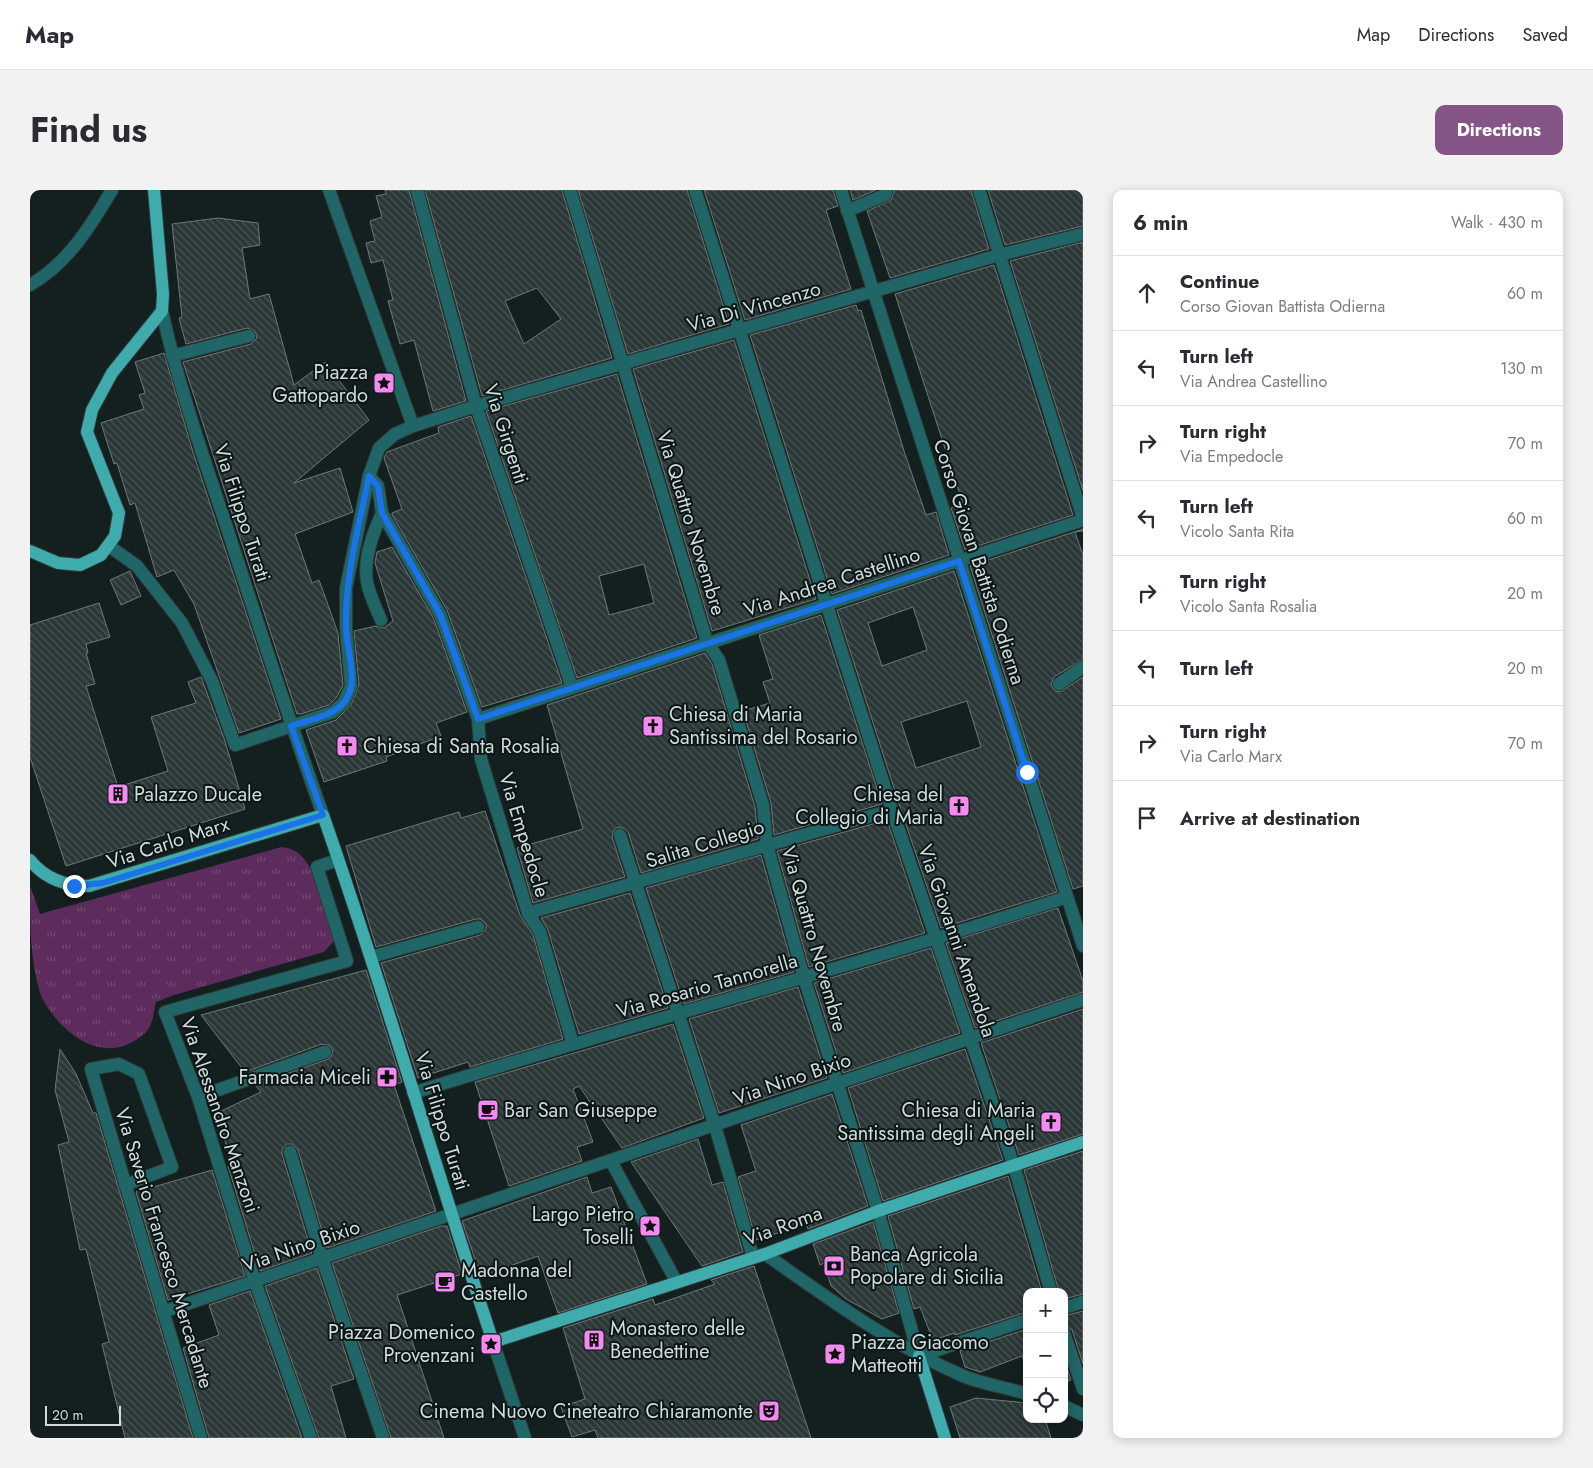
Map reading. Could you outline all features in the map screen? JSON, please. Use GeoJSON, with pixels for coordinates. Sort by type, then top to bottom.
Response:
{"type":"FeatureCollection","features":[{"type":"Feature","properties":{"kind":"main road"},"geometry":{"type":"LineString","coordinates":[[30,551],[69,565],[92,561],[110,546],[118,525],[119,513],[87,432],[92,410],[112,373],[162,310],[163,294],[154,190]]}},
{"type":"Feature","properties":{"kind":"main road","name":"Via Carlo Marx"},"geometry":{"type":"LineString","coordinates":[[30,860],[47,876],[60,883],[89,886],[323,815]]}},
{"type":"Feature","properties":{"kind":"main road","name":"Via Filippo Turati"},"geometry":{"type":"LineString","coordinates":[[323,815],[371,957],[493,1342]]}},
{"type":"Feature","properties":{"kind":"main road","name":"Via Roma"},"geometry":{"type":"LineString","coordinates":[[493,1342],[759,1255],[878,1211],[1083,1142]]}},
{"type":"Feature","properties":{"kind":"main road"},"geometry":{"type":"LineString","coordinates":[[919,1356],[945,1438]]}},
{"type":"Feature","properties":{"kind":"street"},"geometry":{"type":"LineString","coordinates":[[30,285],[48,275],[85,236],[112,190]]}},
{"type":"Feature","properties":{"kind":"street"},"geometry":{"type":"LineString","coordinates":[[329,190],[413,426]]}},
{"type":"Feature","properties":{"kind":"street","name":"Via Girgenti"},"geometry":{"type":"LineString","coordinates":[[417,190],[476,406],[572,687]]}},
{"type":"Feature","properties":{"kind":"street","name":"Via Quattro Novembre"},"geometry":{"type":"LineString","coordinates":[[570,190],[707,642],[719,660],[760,796],[767,845],[804,978],[878,1211],[919,1356]]}},
{"type":"Feature","properties":{"kind":"street","name":"Via Giovanni Amendola"},"geometry":{"type":"LineString","coordinates":[[694,190],[892,810],[1014,1166],[1050,1288]]}},
{"type":"Feature","properties":{"kind":"street","name":"Corso Giovan Battista Odierna"},"geometry":{"type":"LineString","coordinates":[[841,190],[1083,946]]}},
{"type":"Feature","properties":{"kind":"street"},"geometry":{"type":"LineString","coordinates":[[847,211],[885,195],[886,190]]}},
{"type":"Feature","properties":{"kind":"street"},"geometry":{"type":"LineString","coordinates":[[979,190],[1083,519]]}},
{"type":"Feature","properties":{"kind":"street","name":"Via Di Vincenzo"},"geometry":{"type":"LineString","coordinates":[[369,476],[379,448],[395,434],[413,426],[476,406],[873,293],[999,255],[1083,234]]}},
{"type":"Feature","properties":{"kind":"street","name":"Via Filippo Turati"},"geometry":{"type":"LineString","coordinates":[[162,310],[172,356],[291,726],[323,815]]}},
{"type":"Feature","properties":{"kind":"street"},"geometry":{"type":"LineString","coordinates":[[172,356],[249,336]]}},
{"type":"Feature","properties":{"kind":"street"},"geometry":{"type":"LineString","coordinates":[[110,546],[137,566],[182,623],[212,682],[235,745],[339,708],[348,696],[351,675],[346,628],[346,588],[369,476]]}},
{"type":"Feature","properties":{"kind":"street","name":"Via Empedocle"},"geometry":{"type":"LineString","coordinates":[[369,476],[378,486],[382,513],[440,614],[478,719],[481,759],[528,913],[540,932],[573,1044]]}},
{"type":"Feature","properties":{"kind":"street"},"geometry":{"type":"LineString","coordinates":[[381,620],[367,583],[368,560],[372,541],[382,513]]}},
{"type":"Feature","properties":{"kind":"street","name":"Via Andrea Castellino"},"geometry":{"type":"LineString","coordinates":[[478,719],[1083,519]]}},
{"type":"Feature","properties":{"kind":"street"},"geometry":{"type":"LineString","coordinates":[[1059,684],[1083,667]]}},
{"type":"Feature","properties":{"kind":"street","name":"Salita Collegio"},"geometry":{"type":"LineString","coordinates":[[528,913],[636,884],[892,810]]}},
{"type":"Feature","properties":{"kind":"street"},"geometry":{"type":"LineString","coordinates":[[620,835],[677,1014],[759,1255],[919,1356],[963,1376],[1023,1393]]}},
{"type":"Feature","properties":{"kind":"street","name":"Via Alessandro Manzoni"},"geometry":{"type":"LineString","coordinates":[[311,1438],[255,1282],[198,1097],[165,1012],[347,961],[317,867],[338,860]]}},
{"type":"Feature","properties":{"kind":"street","name":"Via Rosario Tannorella"},"geometry":{"type":"LineString","coordinates":[[413,1093],[573,1044],[936,940],[1067,897]]}},
{"type":"Feature","properties":{"kind":"street"},"geometry":{"type":"LineString","coordinates":[[371,957],[478,927]]}},
{"type":"Feature","properties":{"kind":"street","name":"Via Nino Bixio"},"geometry":{"type":"LineString","coordinates":[[164,1312],[1083,1000]]}},
{"type":"Feature","properties":{"kind":"street"},"geometry":{"type":"LineString","coordinates":[[198,1097],[324,1052]]}},
{"type":"Feature","properties":{"kind":"street","name":"Via Saverio Francesco Mercadante"},"geometry":{"type":"LineString","coordinates":[[125,1184],[172,1167],[139,1074],[119,1064],[92,1070],[125,1184],[201,1438]]}},
{"type":"Feature","properties":{"kind":"street"},"geometry":{"type":"LineString","coordinates":[[290,1152],[322,1258],[383,1438]]}},
{"type":"Feature","properties":{"kind":"street"},"geometry":{"type":"LineString","coordinates":[[611,1161],[676,1281]]}},
{"type":"Feature","properties":{"kind":"street"},"geometry":{"type":"LineString","coordinates":[[1068,1307],[1083,1302]]}},
{"type":"Feature","properties":{"kind":"street"},"geometry":{"type":"LineString","coordinates":[[919,1356],[1023,1321]]}},
{"type":"Feature","properties":{"kind":"street","name":"Via Filippo Turati"},"geometry":{"type":"LineString","coordinates":[[493,1342],[525,1438]]}},
{"type":"Feature","properties":{"kind":"street"},"geometry":{"type":"LineString","coordinates":[[1068,1345],[1083,1389]]}},
{"type":"Feature","properties":{"kind":"street"},"geometry":{"type":"LineString","coordinates":[[1068,1408],[1083,1415]]}},
{"type":"Feature","properties":{"kind":"green space"},"geometry":{"type":"Polygon","coordinates":[[[282,847],[295,851],[304,859],[316,880],[334,941],[324,952],[174,995],[156,1002],[152,1023],[147,1031],[134,1041],[115,1048],[102,1048],[89,1044],[67,1030],[57,1020],[42,998],[35,972],[30,886],[40,914],[282,847]]]}},
{"type":"Feature","properties":{"kind":"building"},"geometry":{"type":"Polygon","coordinates":[[[385,190],[409,190],[466,401],[433,411],[414,340],[400,344],[388,301],[393,300],[383,260],[371,263],[366,243],[375,241],[370,221],[382,217],[376,196],[386,194],[385,190]]]}},
{"type":"Feature","properties":{"kind":"building"},"geometry":{"type":"Polygon","coordinates":[[[425,190],[562,190],[612,358],[482,396],[425,190]],[[537,288],[505,301],[524,344],[561,319],[537,288]]]}},
{"type":"Feature","properties":{"kind":"building"},"geometry":{"type":"Polygon","coordinates":[[[578,190],[687,190],[729,324],[628,354],[578,190]]]}},
{"type":"Feature","properties":{"kind":"building"},"geometry":{"type":"Polygon","coordinates":[[[704,190],[833,190],[838,206],[826,210],[851,289],[745,320],[704,190]]]}},
{"type":"Feature","properties":{"kind":"building"},"geometry":{"type":"Polygon","coordinates":[[[850,190],[876,190],[853,200],[850,190]]]}},
{"type":"Feature","properties":{"kind":"building"},"geometry":{"type":"Polygon","coordinates":[[[894,190],[971,190],[989,249],[890,278],[867,211],[891,200],[894,190]]]}},
{"type":"Feature","properties":{"kind":"building"},"geometry":{"type":"Polygon","coordinates":[[[988,190],[1083,190],[1083,226],[1005,245],[988,190]]]}},
{"type":"Feature","properties":{"kind":"building"},"geometry":{"type":"Polygon","coordinates":[[[218,218],[258,223],[260,245],[242,248],[250,299],[269,294],[294,385],[325,362],[369,420],[294,483],[340,468],[353,512],[295,534],[312,583],[319,580],[338,633],[343,685],[337,697],[329,705],[301,714],[297,714],[183,362],[251,344],[257,338],[255,331],[247,328],[186,344],[179,318],[182,317],[172,224],[218,218]]]}},
{"type":"Feature","properties":{"kind":"building"},"geometry":{"type":"Polygon","coordinates":[[[1083,242],[1083,491],[1010,261],[1083,242]]]}},
{"type":"Feature","properties":{"kind":"building"},"geometry":{"type":"Polygon","coordinates":[[[994,265],[1073,515],[965,550],[951,508],[963,504],[895,294],[994,265]]]}},
{"type":"Feature","properties":{"kind":"building"},"geometry":{"type":"Polygon","coordinates":[[[856,305],[858,311],[861,310],[904,451],[926,515],[936,512],[949,555],[832,594],[750,335],[856,305]]]}},
{"type":"Feature","properties":{"kind":"building"},"geometry":{"type":"Polygon","coordinates":[[[734,340],[816,599],[712,631],[633,369],[734,340]]]}},
{"type":"Feature","properties":{"kind":"building"},"geometry":{"type":"Polygon","coordinates":[[[164,353],[192,449],[281,719],[239,733],[194,604],[174,570],[157,577],[135,503],[130,505],[117,463],[114,464],[101,423],[144,409],[139,395],[145,393],[135,362],[164,353]]]}},
{"type":"Feature","properties":{"kind":"building"},"geometry":{"type":"Polygon","coordinates":[[[617,374],[697,638],[577,678],[486,411],[617,374]],[[644,564],[599,576],[609,615],[654,603],[644,564]]]}},
{"type":"Feature","properties":{"kind":"building"},"geometry":{"type":"Polygon","coordinates":[[[471,416],[562,683],[482,707],[447,610],[392,515],[392,513],[402,509],[384,458],[387,452],[439,433],[438,427],[471,416]]]}},
{"type":"Feature","properties":{"kind":"building"},"geometry":{"type":"Polygon","coordinates":[[[1083,529],[1083,531],[1075,532],[1083,555],[1083,659],[1054,677],[1051,684],[1055,691],[1060,692],[1083,677],[1083,886],[1073,889],[970,566],[1083,529]]]}},
{"type":"Feature","properties":{"kind":"building"},"geometry":{"type":"Polygon","coordinates":[[[392,547],[433,617],[467,712],[436,723],[441,736],[386,757],[387,761],[324,782],[306,730],[336,720],[351,705],[359,685],[354,631],[376,626],[384,628],[393,621],[375,563],[377,552],[392,547]]]}},
{"type":"Feature","properties":{"kind":"building"},"geometry":{"type":"Polygon","coordinates":[[[130,571],[141,596],[121,605],[110,580],[130,571]]]}},
{"type":"Feature","properties":{"kind":"building"},"geometry":{"type":"Polygon","coordinates":[[[954,571],[1057,892],[941,928],[837,610],[954,571]],[[913,607],[868,623],[882,666],[927,650],[913,607]],[[967,701],[901,722],[916,768],[981,747],[967,701]]]}},
{"type":"Feature","properties":{"kind":"building"},"geometry":{"type":"Polygon","coordinates":[[[99,603],[110,637],[86,644],[88,653],[86,653],[95,684],[86,686],[118,787],[168,771],[151,717],[196,703],[188,682],[201,677],[224,738],[245,809],[66,866],[30,757],[30,625],[99,603]]]}},
{"type":"Feature","properties":{"kind":"building"},"geometry":{"type":"Polygon","coordinates":[[[821,615],[882,804],[774,835],[771,803],[743,711],[770,703],[763,682],[773,679],[759,635],[821,615]]]}},
{"type":"Feature","properties":{"kind":"building"},"geometry":{"type":"Polygon","coordinates":[[[705,653],[712,664],[755,807],[758,839],[641,873],[628,832],[618,827],[614,830],[612,837],[625,877],[533,903],[517,848],[583,829],[547,705],[705,653]]]}},
{"type":"Feature","properties":{"kind":"building"},"geometry":{"type":"Polygon","coordinates":[[[485,811],[520,915],[533,935],[563,1039],[470,1067],[468,1062],[418,1078],[381,963],[480,935],[486,929],[486,924],[480,919],[476,919],[376,947],[346,846],[459,812],[461,818],[485,811]]]}},
{"type":"Feature","properties":{"kind":"building"},"geometry":{"type":"Polygon","coordinates":[[[887,820],[925,933],[809,967],[777,851],[887,820]]]}},
{"type":"Feature","properties":{"kind":"building"},"geometry":{"type":"Polygon","coordinates":[[[761,855],[794,972],[684,1004],[646,888],[761,855]]]}},
{"type":"Feature","properties":{"kind":"building"},"geometry":{"type":"Polygon","coordinates":[[[630,893],[668,1008],[579,1034],[548,930],[541,918],[630,893]]]}},
{"type":"Feature","properties":{"kind":"building"},"geometry":{"type":"Polygon","coordinates":[[[1058,908],[1083,981],[1083,992],[975,1028],[946,943],[1058,908]]]}},
{"type":"Feature","properties":{"kind":"building"},"geometry":{"type":"Polygon","coordinates":[[[931,948],[960,1033],[843,1073],[814,983],[931,948]]]}},
{"type":"Feature","properties":{"kind":"building"},"geometry":{"type":"Polygon","coordinates":[[[366,970],[402,1082],[394,1085],[436,1211],[327,1248],[298,1150],[292,1144],[287,1144],[282,1150],[282,1154],[312,1253],[260,1271],[228,1166],[232,1165],[217,1113],[261,1092],[255,1085],[328,1059],[331,1057],[333,1050],[330,1046],[322,1044],[245,1072],[201,1015],[366,970]]]}},
{"type":"Feature","properties":{"kind":"building"},"geometry":{"type":"Polygon","coordinates":[[[798,987],[827,1078],[719,1113],[689,1019],[798,987]]]}},
{"type":"Feature","properties":{"kind":"building"},"geometry":{"type":"Polygon","coordinates":[[[1083,1009],[1083,1134],[1019,1155],[981,1043],[1083,1009]]]}},
{"type":"Feature","properties":{"kind":"building"},"geometry":{"type":"Polygon","coordinates":[[[673,1024],[704,1118],[622,1148],[579,1086],[573,1089],[593,1142],[577,1147],[582,1161],[509,1186],[475,1082],[673,1024]]]}},
{"type":"Feature","properties":{"kind":"building"},"geometry":{"type":"Polygon","coordinates":[[[60,1049],[76,1074],[93,1113],[96,1113],[193,1438],[125,1438],[102,1344],[109,1342],[86,1249],[80,1250],[58,1145],[69,1142],[55,1090],[60,1049]]]}},
{"type":"Feature","properties":{"kind":"building"},"geometry":{"type":"Polygon","coordinates":[[[965,1049],[1003,1160],[883,1201],[848,1088],[965,1049]]]}},
{"type":"Feature","properties":{"kind":"building"},"geometry":{"type":"Polygon","coordinates":[[[832,1094],[868,1206],[808,1229],[806,1224],[756,1240],[738,1177],[756,1171],[741,1125],[832,1094]]]}},
{"type":"Feature","properties":{"kind":"building"},"geometry":{"type":"Polygon","coordinates":[[[698,1139],[712,1185],[723,1182],[743,1252],[702,1266],[631,1162],[698,1139]]]}},
{"type":"Feature","properties":{"kind":"building"},"geometry":{"type":"Polygon","coordinates":[[[1083,1151],[1083,1294],[1068,1298],[1068,1288],[1058,1288],[1024,1170],[1083,1151]]]}},
{"type":"Feature","properties":{"kind":"building"},"geometry":{"type":"Polygon","coordinates":[[[212,1170],[245,1276],[168,1300],[136,1192],[212,1170]]]}},
{"type":"Feature","properties":{"kind":"building"},"geometry":{"type":"Polygon","coordinates":[[[1008,1176],[1041,1288],[1023,1288],[1023,1313],[933,1340],[920,1307],[914,1309],[888,1216],[1008,1176]]]}},
{"type":"Feature","properties":{"kind":"building"},"geometry":{"type":"Polygon","coordinates":[[[587,1177],[592,1193],[611,1187],[647,1284],[558,1313],[538,1256],[487,1274],[484,1266],[478,1268],[462,1221],[587,1177]]]}},
{"type":"Feature","properties":{"kind":"building"},"geometry":{"type":"Polygon","coordinates":[[[873,1222],[899,1313],[882,1319],[846,1299],[831,1286],[824,1263],[820,1265],[813,1244],[873,1222]]]}},
{"type":"Feature","properties":{"kind":"building"},"geometry":{"type":"Polygon","coordinates":[[[441,1226],[447,1226],[462,1274],[397,1295],[444,1438],[391,1438],[332,1263],[441,1226]]]}},
{"type":"Feature","properties":{"kind":"building"},"geometry":{"type":"Polygon","coordinates":[[[754,1266],[811,1438],[598,1438],[595,1430],[572,1437],[561,1407],[585,1399],[563,1328],[653,1299],[655,1305],[715,1284],[711,1280],[754,1266]]]}},
{"type":"Feature","properties":{"kind":"building"},"geometry":{"type":"Polygon","coordinates":[[[317,1268],[354,1379],[331,1386],[346,1438],[319,1438],[265,1286],[317,1268]]]}},
{"type":"Feature","properties":{"kind":"building"},"geometry":{"type":"Polygon","coordinates":[[[250,1291],[302,1438],[209,1438],[183,1348],[219,1335],[209,1305],[250,1291]]]}},
{"type":"Feature","properties":{"kind":"building"},"geometry":{"type":"Polygon","coordinates":[[[1083,1311],[1083,1364],[1072,1330],[1068,1328],[1068,1315],[1083,1311]]]}},
{"type":"Feature","properties":{"kind":"building"},"geometry":{"type":"Polygon","coordinates":[[[1023,1330],[1023,1359],[1022,1356],[980,1372],[965,1367],[960,1351],[1023,1330]]]}},
{"type":"Feature","properties":{"kind":"building"},"geometry":{"type":"Polygon","coordinates":[[[976,1398],[1023,1403],[1023,1423],[1046,1423],[1051,1438],[960,1438],[950,1407],[976,1398]]]}},
{"type":"Feature","properties":{"kind":"place","name":"Piazza Gattopardo"},"geometry":{"type":"Point","coordinates":[384,383]}},
{"type":"Feature","properties":{"kind":"place","name":"Chiesa di Maria Santissima del Rosario"},"geometry":{"type":"Point","coordinates":[653,726]}},
{"type":"Feature","properties":{"kind":"place","name":"Chiesa di Santa Rosalia"},"geometry":{"type":"Point","coordinates":[347,746]}},
{"type":"Feature","properties":{"kind":"place","name":"Palazzo Ducale"},"geometry":{"type":"Point","coordinates":[118,794]}},
{"type":"Feature","properties":{"kind":"place","name":"Chiesa del Collegio di Maria"},"geometry":{"type":"Point","coordinates":[959,806]}},
{"type":"Feature","properties":{"kind":"place","name":"Farmacia Miceli"},"geometry":{"type":"Point","coordinates":[387,1077]}},
{"type":"Feature","properties":{"kind":"place","name":"Bar San Giuseppe"},"geometry":{"type":"Point","coordinates":[488,1110]}},
{"type":"Feature","properties":{"kind":"place","name":"Chiesa di Maria Santissima degli Angeli"},"geometry":{"type":"Point","coordinates":[1051,1122]}},
{"type":"Feature","properties":{"kind":"place","name":"Largo Pietro Toselli"},"geometry":{"type":"Point","coordinates":[650,1226]}},
{"type":"Feature","properties":{"kind":"place","name":"Banca Agricola Popolare di Sicilia"},"geometry":{"type":"Point","coordinates":[834,1266]}},
{"type":"Feature","properties":{"kind":"place","name":"Madonna del Castello"},"geometry":{"type":"Point","coordinates":[445,1282]}},
{"type":"Feature","properties":{"kind":"place","name":"Monastero delle Benedettine"},"geometry":{"type":"Point","coordinates":[594,1340]}},
{"type":"Feature","properties":{"kind":"place","name":"Piazza Domenico Provenzani"},"geometry":{"type":"Point","coordinates":[491,1344]}},
{"type":"Feature","properties":{"kind":"place","name":"Piazza Giacomo Matteotti"},"geometry":{"type":"Point","coordinates":[835,1354]}},
{"type":"Feature","properties":{"kind":"place","name":"Cinema Nuovo Cineteatro Chiaramonte"},"geometry":{"type":"Point","coordinates":[769,1411]}},
{"type":"Feature","properties":{"kind":"route"},"geometry":{"type":"LineString","coordinates":[[74,886],[89,886],[103,883],[308,818],[323,815],[291,726],[333,712],[339,708],[348,696],[351,686],[351,675],[346,628],[346,588],[369,476],[378,486],[382,513],[440,614],[478,719],[707,642],[959,561],[1027,772]]}}]}
